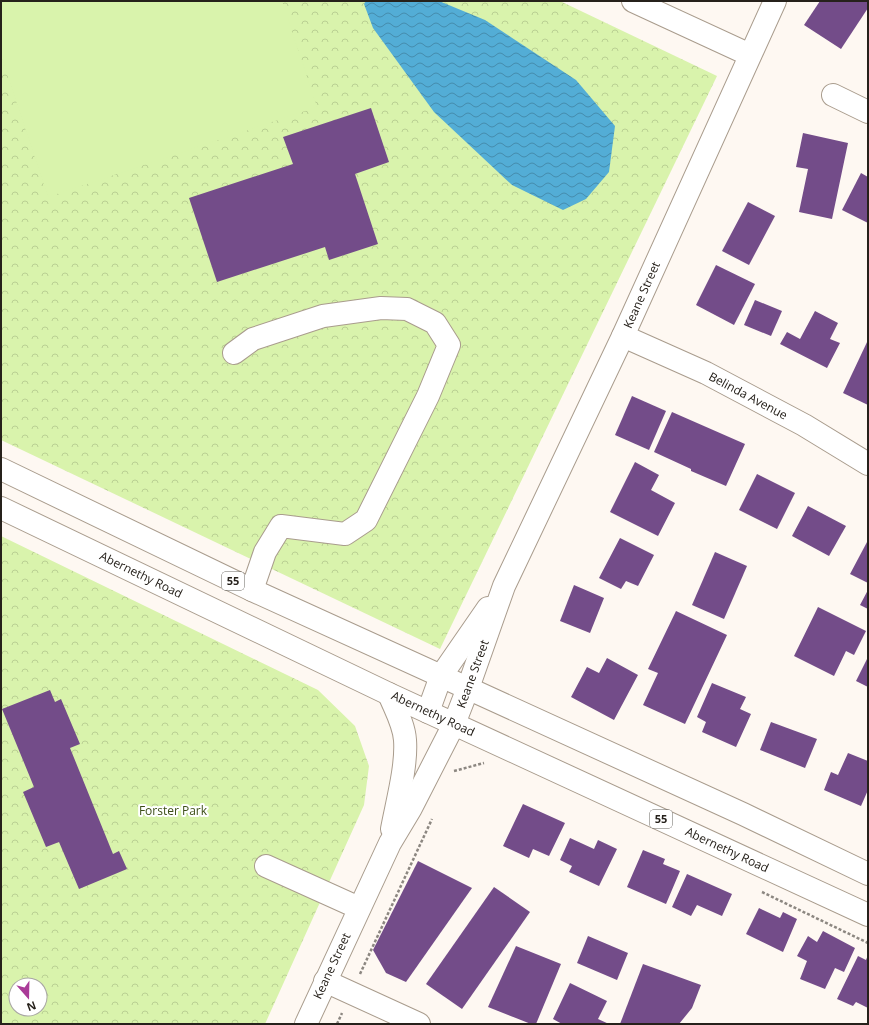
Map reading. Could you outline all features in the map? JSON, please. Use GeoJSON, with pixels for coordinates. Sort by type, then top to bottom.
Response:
{"type":"FeatureCollection","features":[{"type":"Feature","properties":{"kind":"street"},"geometry":{"type":"LineString","coordinates":[[633,1],[750,55]]}},
{"type":"Feature","properties":{"kind":"street","name":"Keane Street"},"geometry":{"type":"LineString","coordinates":[[306,1024],[390,844],[411,808],[454,724],[504,586],[623,336],[775,1]]}},
{"type":"Feature","properties":{"kind":"street"},"geometry":{"type":"LineString","coordinates":[[833,95],[868,112]]}},
{"type":"Feature","properties":{"kind":"street"},"geometry":{"type":"LineString","coordinates":[[234,353],[253,339],[323,316],[381,308],[407,309],[435,323],[449,345],[428,396],[366,520],[345,534],[281,526],[265,552],[252,590]]}},
{"type":"Feature","properties":{"kind":"street","name":"Belinda Avenue"},"geometry":{"type":"LineString","coordinates":[[623,336],[706,373],[804,425],[868,464]]}},
{"type":"Feature","properties":{"kind":"street","name":"55"},"geometry":{"type":"LineString","coordinates":[[1,469],[252,590],[736,811],[868,874]]}},
{"type":"Feature","properties":{"kind":"street","name":"Abernethy Road"},"geometry":{"type":"LineString","coordinates":[[1,508],[389,694],[868,915]]}},
{"type":"Feature","properties":{"kind":"street","name":"Keane Street"},"geometry":{"type":"LineString","coordinates":[[428,712],[441,676],[504,586]]}},
{"type":"Feature","properties":{"kind":"street","name":"Keane Street"},"geometry":{"type":"LineString","coordinates":[[389,694],[400,718],[405,741],[404,760],[390,844]]}},
{"type":"Feature","properties":{"kind":"street"},"geometry":{"type":"LineString","coordinates":[[266,866],[359,908]]}},
{"type":"Feature","properties":{"kind":"street"},"geometry":{"type":"LineString","coordinates":[[326,981],[419,1024]]}},
{"type":"Feature","properties":{"kind":"path"},"geometry":{"type":"LineString","coordinates":[[454,771],[488,762]]}},
{"type":"Feature","properties":{"kind":"path"},"geometry":{"type":"LineString","coordinates":[[337,1024],[434,814]]}},
{"type":"Feature","properties":{"kind":"path"},"geometry":{"type":"LineString","coordinates":[[760,891],[868,942]]}},
{"type":"Feature","properties":{"kind":"green space"},"geometry":{"type":"Polygon","coordinates":[[[1,1],[560,1],[717,76],[440,649],[1,440],[1,1]]]}},
{"type":"Feature","properties":{"kind":"green space"},"geometry":{"type":"Polygon","coordinates":[[[1,1],[282,1],[317,107],[48,197],[1,56],[1,1]]]}},
{"type":"Feature","properties":{"kind":"green space","name":"Forster Park"},"geometry":{"type":"Polygon","coordinates":[[[1,536],[318,690],[355,726],[369,766],[364,805],[265,1024],[1,1024],[1,536]]]}},
{"type":"Feature","properties":{"kind":"water"},"geometry":{"type":"Polygon","coordinates":[[[366,1],[439,1],[485,20],[576,80],[615,126],[609,172],[586,199],[563,210],[512,185],[434,112],[373,28],[364,4],[366,1]]]}},
{"type":"Feature","properties":{"kind":"building"},"geometry":{"type":"Polygon","coordinates":[[[820,1],[868,2],[868,8],[841,49],[804,25],[820,1]]]}},
{"type":"Feature","properties":{"kind":"building"},"geometry":{"type":"Polygon","coordinates":[[[371,108],[389,162],[355,174],[378,244],[329,260],[325,247],[217,282],[189,198],[293,164],[283,137],[371,108]]]}},
{"type":"Feature","properties":{"kind":"building"},"geometry":{"type":"Polygon","coordinates":[[[803,133],[848,143],[832,219],[799,212],[808,169],[796,167],[803,133]]]}},
{"type":"Feature","properties":{"kind":"building"},"geometry":{"type":"Polygon","coordinates":[[[861,173],[868,177],[868,223],[842,210],[861,173]]]}},
{"type":"Feature","properties":{"kind":"building"},"geometry":{"type":"Polygon","coordinates":[[[748,202],[775,216],[749,265],[722,251],[748,202]]]}},
{"type":"Feature","properties":{"kind":"building"},"geometry":{"type":"Polygon","coordinates":[[[716,265],[755,284],[734,325],[696,305],[716,265]]]}},
{"type":"Feature","properties":{"kind":"building"},"geometry":{"type":"Polygon","coordinates":[[[755,300],[782,311],[771,336],[744,325],[755,300]]]}},
{"type":"Feature","properties":{"kind":"building"},"geometry":{"type":"Polygon","coordinates":[[[815,311],[838,323],[830,339],[840,343],[827,368],[780,344],[787,332],[800,339],[815,311]]]}},
{"type":"Feature","properties":{"kind":"building"},"geometry":{"type":"Polygon","coordinates":[[[868,340],[868,405],[843,393],[868,340]]]}},
{"type":"Feature","properties":{"kind":"building"},"geometry":{"type":"Polygon","coordinates":[[[632,396],[666,411],[649,450],[615,435],[632,396]]]}},
{"type":"Feature","properties":{"kind":"building"},"geometry":{"type":"Polygon","coordinates":[[[672,412],[745,444],[726,486],[691,471],[691,469],[654,452],[672,412]]]}},
{"type":"Feature","properties":{"kind":"building"},"geometry":{"type":"Polygon","coordinates":[[[635,462],[659,475],[651,490],[675,503],[658,536],[610,512],[635,462]]]}},
{"type":"Feature","properties":{"kind":"building"},"geometry":{"type":"Polygon","coordinates":[[[757,474],[795,493],[777,529],[739,510],[757,474]]]}},
{"type":"Feature","properties":{"kind":"building"},"geometry":{"type":"Polygon","coordinates":[[[808,506],[846,526],[829,556],[792,536],[808,506]]]}},
{"type":"Feature","properties":{"kind":"building"},"geometry":{"type":"Polygon","coordinates":[[[620,538],[654,555],[638,586],[626,581],[621,589],[599,578],[620,538]]]}},
{"type":"Feature","properties":{"kind":"building"},"geometry":{"type":"Polygon","coordinates":[[[868,542],[868,583],[850,574],[868,542]]]}},
{"type":"Feature","properties":{"kind":"building"},"geometry":{"type":"Polygon","coordinates":[[[715,552],[747,566],[724,619],[692,605],[715,552]]]}},
{"type":"Feature","properties":{"kind":"building"},"geometry":{"type":"Polygon","coordinates":[[[574,585],[604,598],[590,633],[560,621],[574,585]]]}},
{"type":"Feature","properties":{"kind":"building"},"geometry":{"type":"Polygon","coordinates":[[[868,590],[868,609],[860,605],[868,590]]]}},
{"type":"Feature","properties":{"kind":"building"},"geometry":{"type":"Polygon","coordinates":[[[818,607],[866,631],[854,655],[846,651],[834,676],[794,656],[818,607]]]}},
{"type":"Feature","properties":{"kind":"building"},"geometry":{"type":"Polygon","coordinates":[[[676,611],[727,635],[685,724],[643,705],[658,673],[648,669],[676,611]]]}},
{"type":"Feature","properties":{"kind":"building"},"geometry":{"type":"Polygon","coordinates":[[[868,657],[868,687],[856,681],[868,657]]]}},
{"type":"Feature","properties":{"kind":"building"},"geometry":{"type":"Polygon","coordinates":[[[607,658],[638,675],[614,720],[571,697],[587,667],[599,673],[607,658]]]}},
{"type":"Feature","properties":{"kind":"building"},"geometry":{"type":"Polygon","coordinates":[[[712,683],[746,697],[740,709],[751,714],[736,747],[702,732],[706,722],[697,717],[712,683]]]}},
{"type":"Feature","properties":{"kind":"building"},"geometry":{"type":"Polygon","coordinates":[[[50,690],[55,702],[61,699],[80,744],[70,748],[113,854],[119,851],[127,869],[79,889],[59,842],[46,847],[23,792],[34,787],[2,709],[50,690]]]}},
{"type":"Feature","properties":{"kind":"building"},"geometry":{"type":"Polygon","coordinates":[[[771,722],[817,739],[805,768],[760,750],[771,722]]]}},
{"type":"Feature","properties":{"kind":"building"},"geometry":{"type":"Polygon","coordinates":[[[848,753],[868,761],[868,790],[861,806],[824,790],[831,772],[838,775],[848,753]]]}},
{"type":"Feature","properties":{"kind":"building"},"geometry":{"type":"Polygon","coordinates":[[[523,804],[565,823],[549,856],[533,849],[529,858],[503,846],[523,804]]]}},
{"type":"Feature","properties":{"kind":"building"},"geometry":{"type":"Polygon","coordinates":[[[570,838],[594,849],[598,840],[617,849],[599,886],[569,872],[572,866],[560,860],[570,838]]]}},
{"type":"Feature","properties":{"kind":"building"},"geometry":{"type":"Polygon","coordinates":[[[643,850],[665,859],[663,864],[680,871],[666,904],[627,887],[643,850]]]}},
{"type":"Feature","properties":{"kind":"building"},"geometry":{"type":"Polygon","coordinates":[[[418,861],[472,888],[406,982],[386,973],[373,950],[418,861]]]}},
{"type":"Feature","properties":{"kind":"building"},"geometry":{"type":"Polygon","coordinates":[[[687,874],[732,894],[722,916],[697,905],[691,916],[672,907],[687,874]]]}},
{"type":"Feature","properties":{"kind":"building"},"geometry":{"type":"Polygon","coordinates":[[[494,887],[530,912],[462,1009],[426,984],[494,887]]]}},
{"type":"Feature","properties":{"kind":"building"},"geometry":{"type":"Polygon","coordinates":[[[759,908],[780,918],[783,912],[797,919],[783,952],[746,934],[759,908]]]}},
{"type":"Feature","properties":{"kind":"building"},"geometry":{"type":"Polygon","coordinates":[[[823,931],[855,948],[844,972],[835,968],[825,989],[800,979],[807,961],[797,956],[808,936],[817,942],[823,931]]]}},
{"type":"Feature","properties":{"kind":"building"},"geometry":{"type":"Polygon","coordinates":[[[588,936],[628,953],[617,980],[577,963],[588,936]]]}},
{"type":"Feature","properties":{"kind":"building"},"geometry":{"type":"Polygon","coordinates":[[[516,946],[561,964],[536,1024],[531,1024],[488,1007],[516,946]]]}},
{"type":"Feature","properties":{"kind":"building"},"geometry":{"type":"Polygon","coordinates":[[[868,955],[868,1008],[856,1002],[853,1006],[837,999],[858,956],[866,960],[868,955]]]}},
{"type":"Feature","properties":{"kind":"building"},"geometry":{"type":"Polygon","coordinates":[[[643,964],[701,985],[692,1008],[679,1024],[620,1024],[643,964]]]}},
{"type":"Feature","properties":{"kind":"building"},"geometry":{"type":"Polygon","coordinates":[[[570,983],[607,1001],[598,1019],[609,1024],[562,1024],[553,1019],[570,983]]]}}]}
